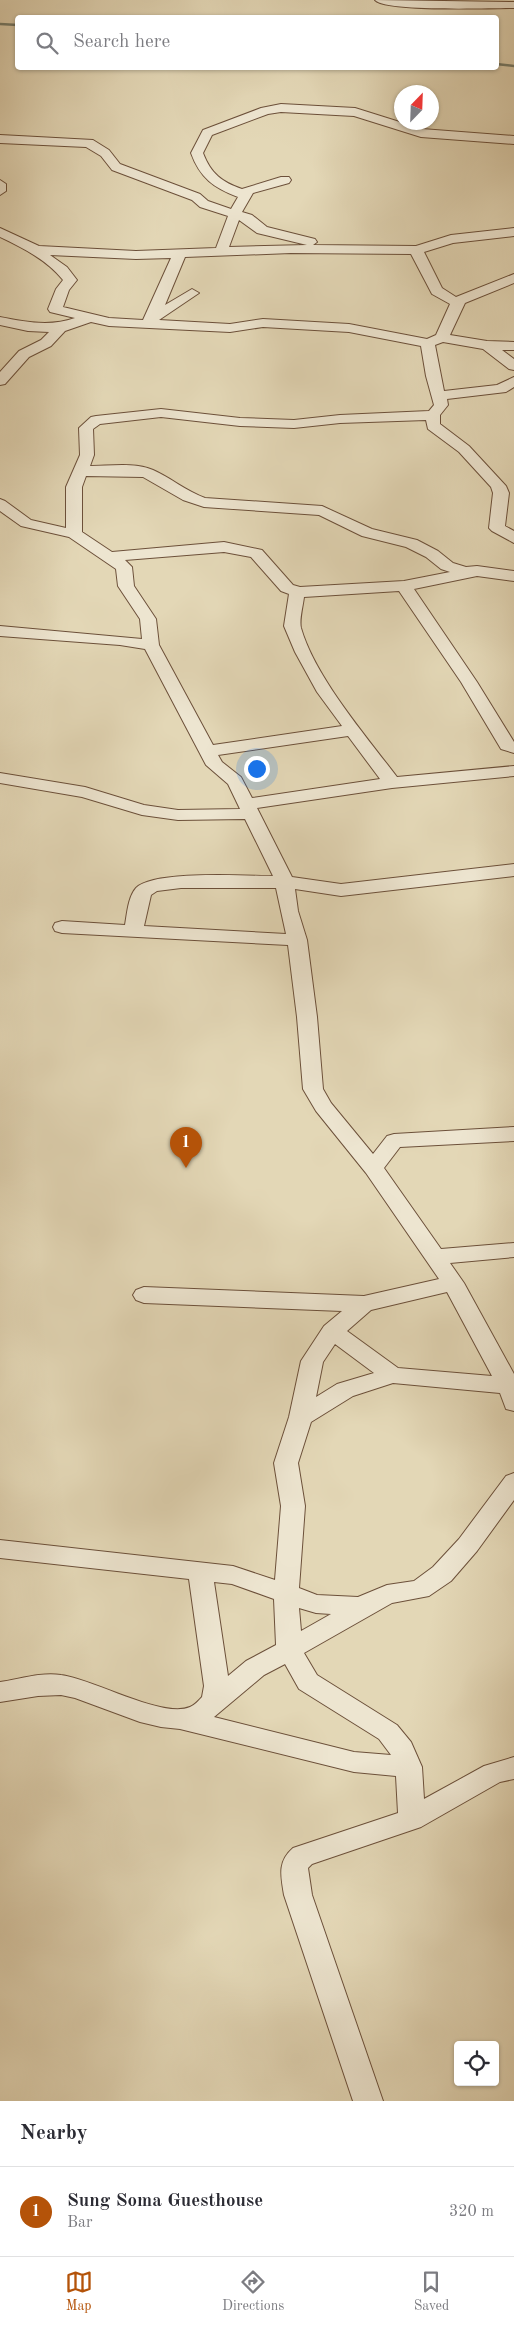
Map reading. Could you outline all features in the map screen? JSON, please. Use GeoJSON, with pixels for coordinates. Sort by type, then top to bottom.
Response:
{"type":"FeatureCollection","features":[{"type":"Feature","properties":{"kind":"street"},"geometry":{"type":"LineString","coordinates":[[380,0],[410,4],[514,5]]}},
{"type":"Feature","properties":{"kind":"street"},"geometry":{"type":"LineString","coordinates":[[442,0],[454,3]]}},
{"type":"Feature","properties":{"kind":"street"},"geometry":{"type":"LineString","coordinates":[[245,196],[215,183],[208,177],[197,153],[207,133],[272,109],[355,112],[421,133],[514,140]]}},
{"type":"Feature","properties":{"kind":"street"},"geometry":{"type":"LineString","coordinates":[[0,139],[89,143],[104,153],[116,167],[196,198],[212,207],[247,218],[262,230],[337,249]]}},
{"type":"Feature","properties":{"kind":"street"},"geometry":{"type":"LineString","coordinates":[[221,252],[236,214],[245,196],[251,189],[285,180]]}},
{"type":"Feature","properties":{"kind":"street"},"geometry":{"type":"LineString","coordinates":[[0,184],[0,191]]}},
{"type":"Feature","properties":{"kind":"street"},"geometry":{"type":"LineString","coordinates":[[0,232],[36,250],[62,270],[70,280],[63,289],[55,309],[88,318],[110,322],[149,320],[230,328],[263,323],[350,328],[428,343],[442,338],[487,345],[514,346]]}},
{"type":"Feature","properties":{"kind":"street"},"geometry":{"type":"LineString","coordinates":[[36,250],[136,255],[337,249],[417,250],[451,239],[514,232]]}},
{"type":"Feature","properties":{"kind":"street"},"geometry":{"type":"LineString","coordinates":[[417,250],[418,257],[437,291],[456,304]]}},
{"type":"Feature","properties":{"kind":"street"},"geometry":{"type":"LineString","coordinates":[[149,320],[180,253]]}},
{"type":"Feature","properties":{"kind":"street"},"geometry":{"type":"LineString","coordinates":[[442,338],[456,304],[460,300],[514,278]]}},
{"type":"Feature","properties":{"kind":"street"},"geometry":{"type":"LineString","coordinates":[[149,320],[192,293]]}},
{"type":"Feature","properties":{"kind":"street"},"geometry":{"type":"LineString","coordinates":[[0,321],[28,327],[60,328],[88,318]]}},
{"type":"Feature","properties":{"kind":"street"},"geometry":{"type":"LineString","coordinates":[[0,381],[24,354],[46,343],[60,328]]}},
{"type":"Feature","properties":{"kind":"street"},"geometry":{"type":"LineString","coordinates":[[428,343],[431,368],[441,405],[433,415],[433,426],[464,449],[498,486],[501,493],[497,528],[514,538]]}},
{"type":"Feature","properties":{"kind":"street"},"geometry":{"type":"LineString","coordinates":[[487,345],[514,366]]}},
{"type":"Feature","properties":{"kind":"street"},"geometry":{"type":"LineString","coordinates":[[439,396],[501,389],[514,381]]}},
{"type":"Feature","properties":{"kind":"street"},"geometry":{"type":"LineString","coordinates":[[74,534],[74,487],[87,456],[86,428],[96,420],[161,413],[240,422],[294,424],[340,418],[433,415]]}},
{"type":"Feature","properties":{"kind":"street"},"geometry":{"type":"LineString","coordinates":[[80,471],[132,470],[147,473],[188,498],[204,502],[322,511],[368,533],[411,543],[432,554],[447,566],[465,572]]}},
{"type":"Feature","properties":{"kind":"street"},"geometry":{"type":"LineString","coordinates":[[0,504],[26,523],[74,534],[124,567],[126,586],[148,619],[151,646],[215,765],[235,782],[285,882],[288,911],[297,940],[313,1089],[323,1106],[373,1168],[454,1283],[512,1391]]}},
{"type":"Feature","properties":{"kind":"street"},"geometry":{"type":"LineString","coordinates":[[108,557],[224,547],[240,549],[256,554],[286,588],[297,592],[310,593],[404,586],[452,577],[465,572],[477,571],[514,576]]}},
{"type":"Feature","properties":{"kind":"street"},"geometry":{"type":"LineString","coordinates":[[404,586],[469,682],[507,745],[514,748]]}},
{"type":"Feature","properties":{"kind":"street"},"geometry":{"type":"LineString","coordinates":[[297,592],[292,626],[303,652],[325,692],[392,783]]}},
{"type":"Feature","properties":{"kind":"street"},"geometry":{"type":"LineString","coordinates":[[0,630],[120,640],[151,646]]}},
{"type":"Feature","properties":{"kind":"street"},"geometry":{"type":"LineString","coordinates":[[209,751],[353,730]]}},
{"type":"Feature","properties":{"kind":"street"},"geometry":{"type":"LineString","coordinates":[[0,778],[85,792],[142,810],[178,815],[249,809],[392,783],[514,771]]}},
{"type":"Feature","properties":{"kind":"street"},"geometry":{"type":"LineString","coordinates":[[133,931],[139,901],[143,892],[152,886],[188,881],[285,882],[341,890],[514,870]]}},
{"type":"Feature","properties":{"kind":"street"},"geometry":{"type":"LineString","coordinates":[[62,927],[297,940]]}},
{"type":"Feature","properties":{"kind":"street"},"geometry":{"type":"LineString","coordinates":[[373,1168],[394,1141],[514,1134]]}},
{"type":"Feature","properties":{"kind":"street"},"geometry":{"type":"LineString","coordinates":[[434,1257],[514,1250]]}},
{"type":"Feature","properties":{"kind":"street"},"geometry":{"type":"LineString","coordinates":[[144,1296],[364,1304],[454,1283]]}},
{"type":"Feature","properties":{"kind":"street"},"geometry":{"type":"LineString","coordinates":[[364,1304],[332,1331],[312,1361],[300,1416],[286,1463],[293,1506],[286,1594],[289,1649],[308,1682],[327,1696],[388,1732],[402,1749],[408,1767],[412,1819]]}},
{"type":"Feature","properties":{"kind":"street"},"geometry":{"type":"LineString","coordinates":[[332,1331],[393,1375]]}},
{"type":"Feature","properties":{"kind":"street"},"geometry":{"type":"LineString","coordinates":[[300,1416],[345,1390],[393,1375],[512,1391]]}},
{"type":"Feature","properties":{"kind":"street"},"geometry":{"type":"LineString","coordinates":[[179,1719],[199,1716],[255,1668],[361,1607],[387,1594],[420,1590],[442,1574],[468,1545],[514,1482]]}},
{"type":"Feature","properties":{"kind":"street"},"geometry":{"type":"LineString","coordinates":[[0,1549],[233,1575],[316,1604],[361,1607]]}},
{"type":"Feature","properties":{"kind":"street"},"geometry":{"type":"LineString","coordinates":[[200,1572],[217,1686],[213,1703]]}},
{"type":"Feature","properties":{"kind":"street"},"geometry":{"type":"LineString","coordinates":[[0,1692],[40,1685],[61,1685],[82,1690],[150,1716],[179,1719],[354,1762],[408,1767]]}},
{"type":"Feature","properties":{"kind":"street"},"geometry":{"type":"LineString","coordinates":[[368,2101],[298,1895],[295,1863],[303,1856],[412,1819],[494,1773],[514,1768]]}},
{"type":"Feature","properties":{"kind":"waterway"},"geometry":{"type":"LineString","coordinates":[[0,24],[15,25]]}},
{"type":"Feature","properties":{"kind":"waterway"},"geometry":{"type":"LineString","coordinates":[[499,64],[514,66]]}},
{"type":"Feature","properties":{"kind":"place","name":"Sung Soma Guesthouse"},"geometry":{"type":"Point","coordinates":[186,1168]}}]}
